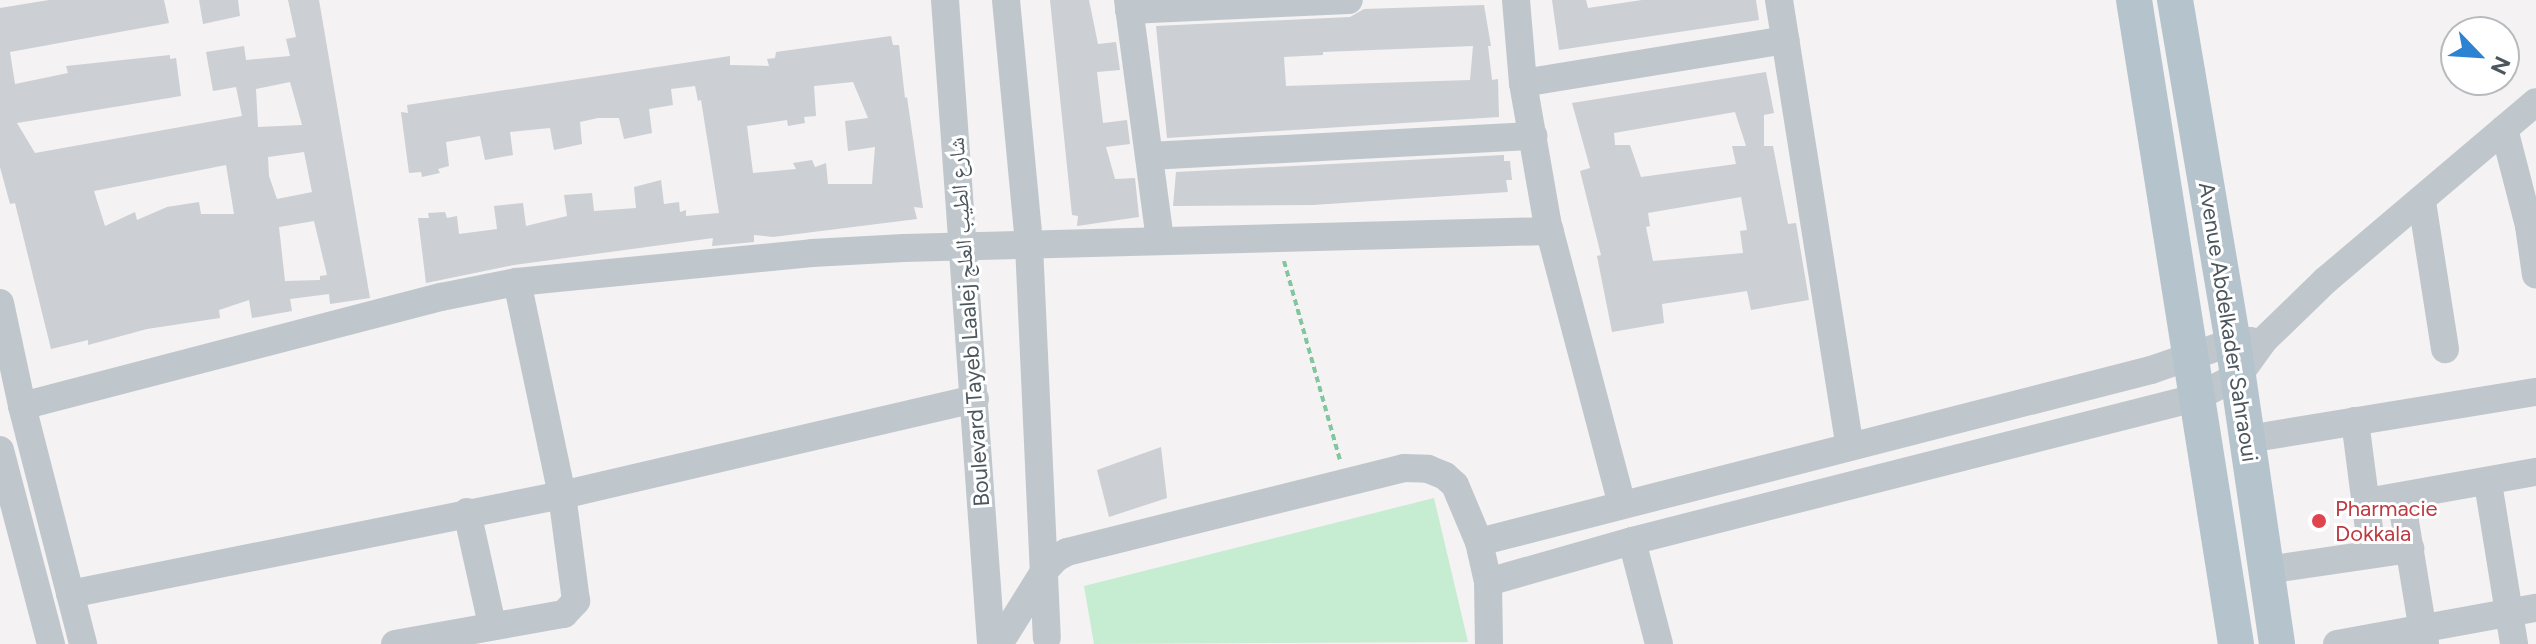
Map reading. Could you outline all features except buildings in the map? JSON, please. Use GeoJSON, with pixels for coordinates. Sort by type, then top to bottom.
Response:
{"type":"FeatureCollection","features":[{"type":"Feature","properties":{"kind":"main road","name":"Avenue Abdelkader Sahraoui"},"geometry":{"type":"LineString","coordinates":[[2134,0],[2188,359],[2236,644]]}},
{"type":"Feature","properties":{"kind":"main road","name":"Avenue Abdelkader Sahraoui"},"geometry":{"type":"LineString","coordinates":[[2175,0],[2245,353],[2248,439],[2277,644]]}},
{"type":"Feature","properties":{"kind":"street","name":"Boulevard Tayeb Laalej شارع الطيب العلج"},"geometry":{"type":"LineString","coordinates":[[945,0],[997,644]]}},
{"type":"Feature","properties":{"kind":"street"},"geometry":{"type":"LineString","coordinates":[[997,644],[1023,633],[1051,641],[1029,245],[1006,0]]}},
{"type":"Feature","properties":{"kind":"street"},"geometry":{"type":"LineString","coordinates":[[1160,240],[1129,5],[1349,0]]}},
{"type":"Feature","properties":{"kind":"street"},"geometry":{"type":"LineString","coordinates":[[1516,0],[1523,83],[1550,231],[1622,504]]}},
{"type":"Feature","properties":{"kind":"street"},"geometry":{"type":"LineString","coordinates":[[1779,0],[1850,446]]}},
{"type":"Feature","properties":{"kind":"street"},"geometry":{"type":"LineString","coordinates":[[1523,83],[1786,40]]}},
{"type":"Feature","properties":{"kind":"street"},"geometry":{"type":"LineString","coordinates":[[1488,582],[1632,541],[2195,398],[2326,280],[2422,202],[2536,102]]}},
{"type":"Feature","properties":{"kind":"street"},"geometry":{"type":"LineString","coordinates":[[2504,129],[2532,225],[2536,275]]}},
{"type":"Feature","properties":{"kind":"street"},"geometry":{"type":"LineString","coordinates":[[1149,156],[1533,136]]}},
{"type":"Feature","properties":{"kind":"street"},"geometry":{"type":"LineString","coordinates":[[2422,202],[2445,349]]}},
{"type":"Feature","properties":{"kind":"street"},"geometry":{"type":"LineString","coordinates":[[22,406],[441,297],[517,282],[812,253],[1277,235],[1550,231]]}},
{"type":"Feature","properties":{"kind":"street"},"geometry":{"type":"LineString","coordinates":[[395,644],[564,614],[572,609],[576,589],[562,495],[517,282]]}},
{"type":"Feature","properties":{"kind":"street"},"geometry":{"type":"LineString","coordinates":[[2,318],[83,644]]}},
{"type":"Feature","properties":{"kind":"street"},"geometry":{"type":"LineString","coordinates":[[1479,542],[2188,359],[2245,353]]}},
{"type":"Feature","properties":{"kind":"street"},"geometry":{"type":"LineString","coordinates":[[2248,439],[2536,392]]}},
{"type":"Feature","properties":{"kind":"street"},"geometry":{"type":"LineString","coordinates":[[70,594],[562,495],[975,399]]}},
{"type":"Feature","properties":{"kind":"street"},"geometry":{"type":"LineString","coordinates":[[2355,421],[2372,552]]}},
{"type":"Feature","properties":{"kind":"street"},"geometry":{"type":"LineString","coordinates":[[1,461],[8,514],[51,644]]}},
{"type":"Feature","properties":{"kind":"street"},"geometry":{"type":"LineString","coordinates":[[997,644],[1045,570],[1067,552],[1404,468],[1428,469],[1445,476],[1455,485],[1479,542],[1488,582],[1489,644]]}},
{"type":"Feature","properties":{"kind":"street"},"geometry":{"type":"LineString","coordinates":[[2367,502],[2488,483],[2536,472]]}},
{"type":"Feature","properties":{"kind":"street"},"geometry":{"type":"LineString","coordinates":[[2488,483],[2523,611],[2514,644]]}},
{"type":"Feature","properties":{"kind":"street"},"geometry":{"type":"LineString","coordinates":[[2401,497],[2424,637]]}},
{"type":"Feature","properties":{"kind":"street"},"geometry":{"type":"LineString","coordinates":[[467,512],[492,625]]}},
{"type":"Feature","properties":{"kind":"street"},"geometry":{"type":"LineString","coordinates":[[1632,541],[1659,644]]}},
{"type":"Feature","properties":{"kind":"street"},"geometry":{"type":"LineString","coordinates":[[2267,570],[2372,552],[2410,549]]}},
{"type":"Feature","properties":{"kind":"street"},"geometry":{"type":"LineString","coordinates":[[2337,644],[2424,637],[2523,611]]}},
{"type":"Feature","properties":{"kind":"path"},"geometry":{"type":"LineString","coordinates":[[1277,235],[1346,483]]}},
{"type":"Feature","properties":{"kind":"green space"},"geometry":{"type":"Polygon","coordinates":[[[1434,498],[1468,642],[1094,644],[1084,586],[1434,498]]]}},
{"type":"Feature","properties":{"kind":"place","name":"Pharmacie Dokkala"},"geometry":{"type":"Point","coordinates":[2319,521]}}]}
